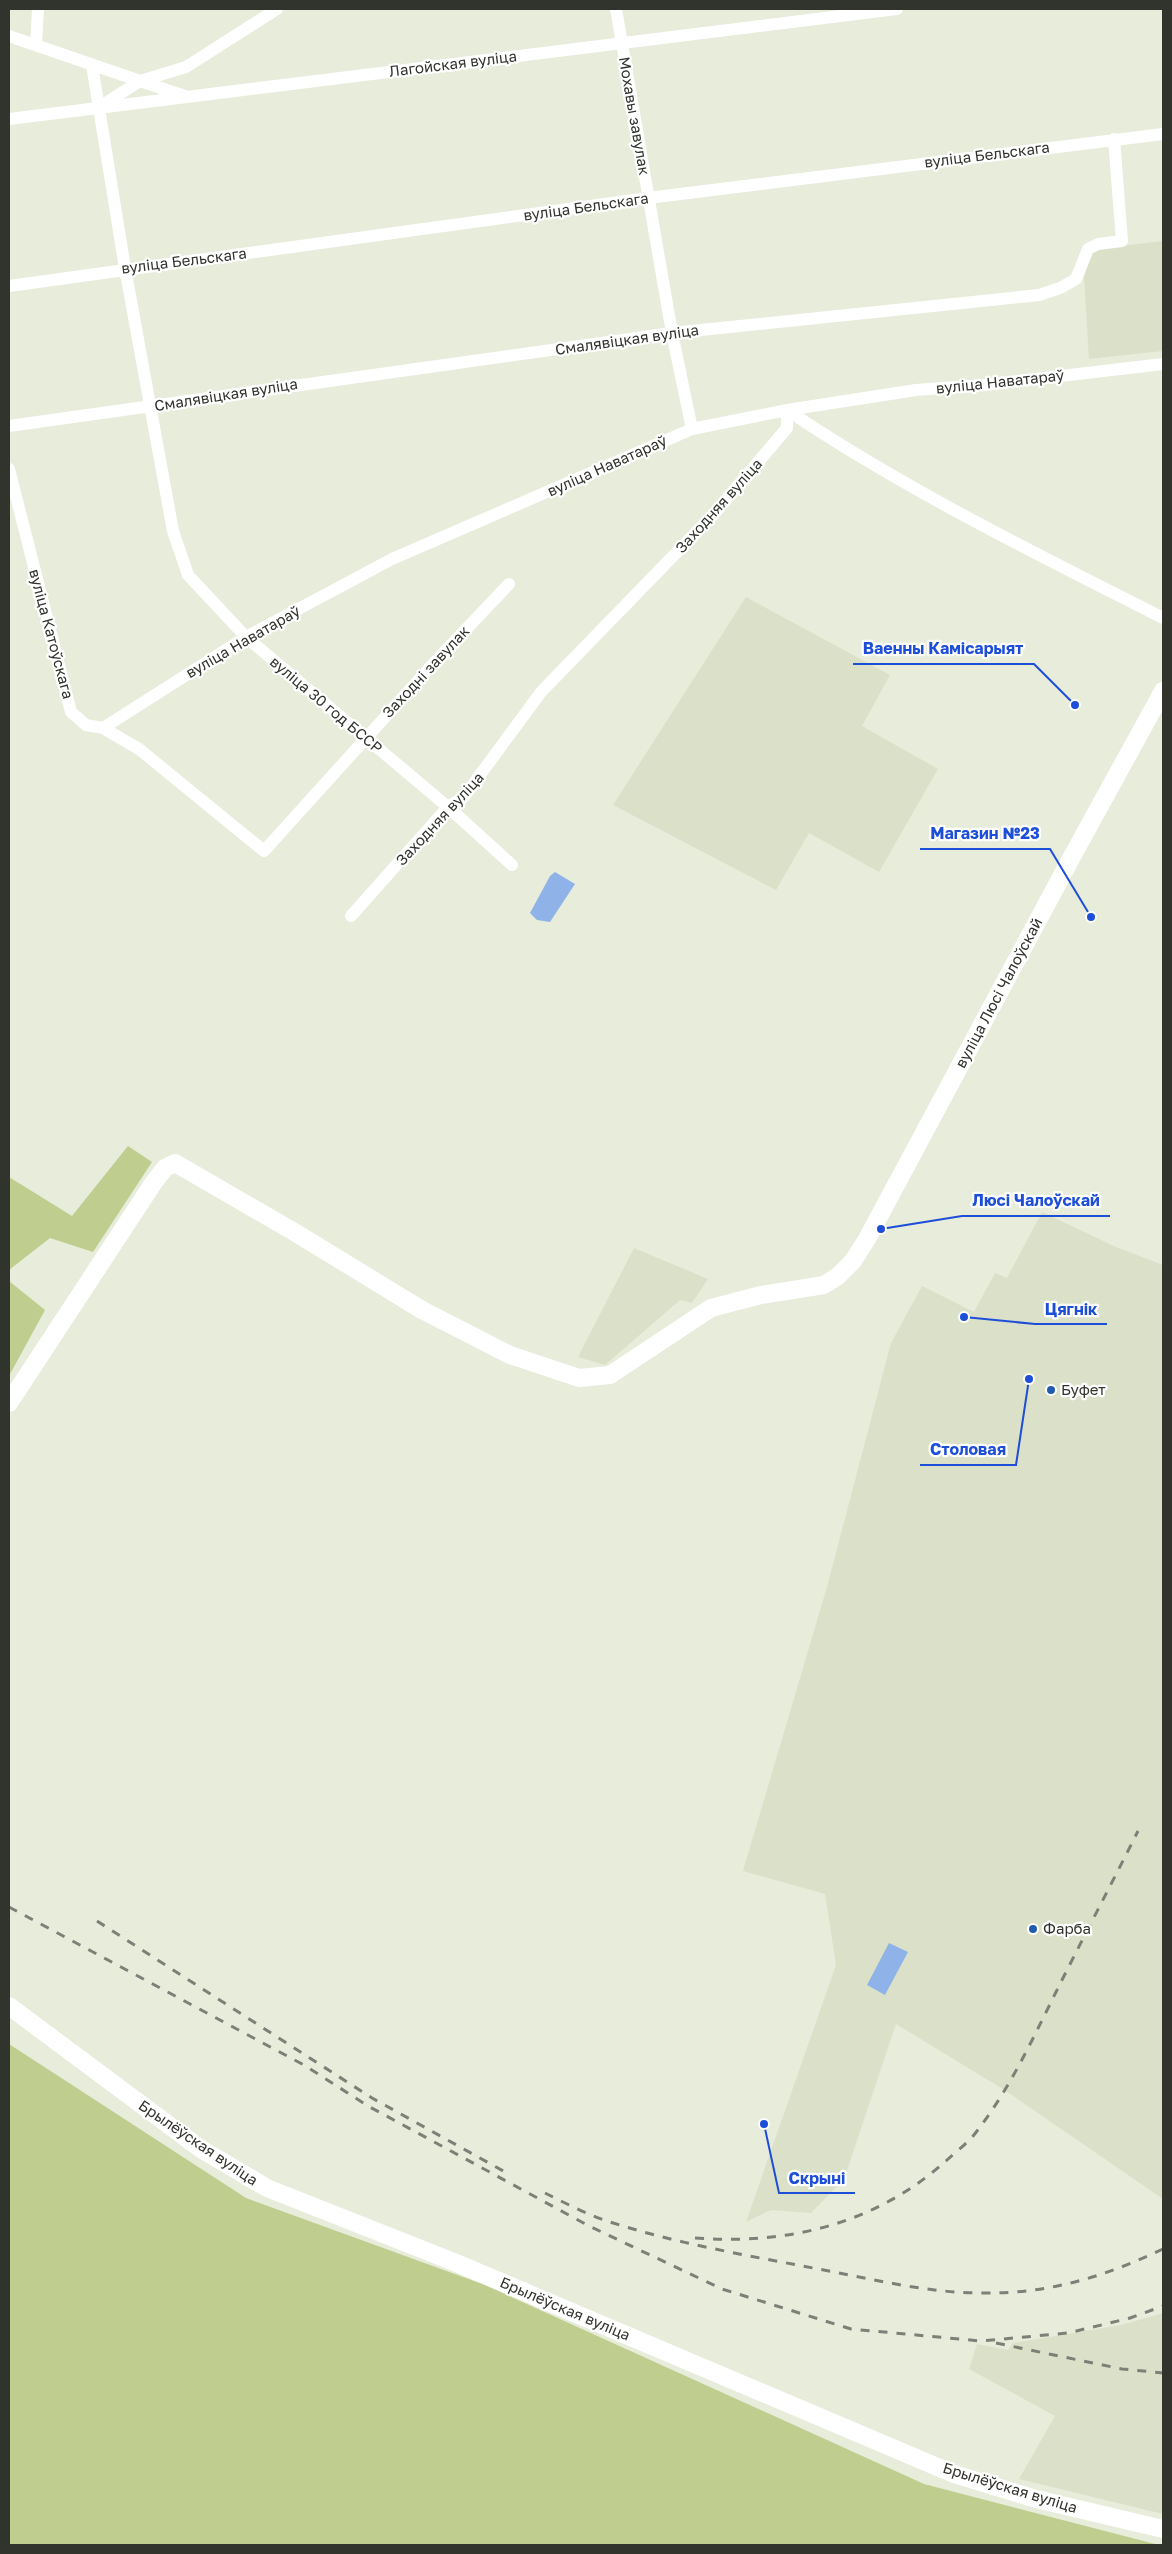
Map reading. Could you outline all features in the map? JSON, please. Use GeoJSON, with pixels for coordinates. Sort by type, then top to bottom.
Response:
{"type":"FeatureCollection","features":[{"type":"Feature","properties":{"kind":"street"},"geometry":{"type":"LineString","coordinates":[[36,45],[38,9]]}},
{"type":"Feature","properties":{"kind":"street"},"geometry":{"type":"LineString","coordinates":[[98,108],[140,81],[186,67],[277,9]]}},
{"type":"Feature","properties":{"kind":"street","name":"Мохавы завулак"},"geometry":{"type":"LineString","coordinates":[[616,9],[672,333],[692,429]]}},
{"type":"Feature","properties":{"kind":"street","name":"Лагойская вуліца"},"geometry":{"type":"LineString","coordinates":[[9,119],[897,9]]}},
{"type":"Feature","properties":{"kind":"street"},"geometry":{"type":"LineString","coordinates":[[9,36],[189,97]]}},
{"type":"Feature","properties":{"kind":"street","name":"вуліца 30 год БССР"},"geometry":{"type":"LineString","coordinates":[[92,65],[125,268],[152,406],[173,531],[188,575],[246,636],[365,739],[448,807],[512,865]]}},
{"type":"Feature","properties":{"kind":"street","name":"вуліца Бельскага"},"geometry":{"type":"LineString","coordinates":[[9,286],[125,268],[267,251],[648,198],[1163,134]]}},
{"type":"Feature","properties":{"kind":"street","name":"Смалявіцкая вуліца"},"geometry":{"type":"LineString","coordinates":[[9,426],[672,333],[1039,295],[1060,288],[1076,279],[1088,249],[1098,244],[1122,241],[1114,139]]}},
{"type":"Feature","properties":{"kind":"street","name":"вуліца Наватараў"},"geometry":{"type":"LineString","coordinates":[[103,728],[246,636],[392,559],[692,429],[787,410],[916,390],[1163,364]]}},
{"type":"Feature","properties":{"kind":"street"},"geometry":{"type":"LineString","coordinates":[[787,410],[870,464],[1038,555],[1163,618]]}},
{"type":"Feature","properties":{"kind":"street","name":"Заходняя вуліца"},"geometry":{"type":"LineString","coordinates":[[351,916],[448,807],[463,798],[541,692],[713,515],[762,459],[787,428],[787,410]]}},
{"type":"Feature","properties":{"kind":"street","name":"вуліца Катоўскага"},"geometry":{"type":"LineString","coordinates":[[9,469],[71,712],[86,725],[103,728],[139,749],[264,850]]}},
{"type":"Feature","properties":{"kind":"street","name":"Заходні завулак"},"geometry":{"type":"LineString","coordinates":[[264,850],[509,584]]}},
{"type":"Feature","properties":{"kind":"street","name":"вуліца Люсі Чалоўскай"},"geometry":{"type":"LineString","coordinates":[[9,1403],[154,1182],[165,1168],[175,1164],[296,1233],[422,1310],[510,1355],[579,1378],[610,1375],[711,1308],[761,1296],[824,1285],[838,1276],[853,1261],[867,1239],[1163,691]]}},
{"type":"Feature","properties":{"kind":"street","name":"Брылёўская вуліца"},"geometry":{"type":"LineString","coordinates":[[9,2006],[202,2149],[266,2188],[454,2262],[954,2474],[1036,2499],[1163,2529]]}},
{"type":"Feature","properties":{"kind":"shaded area"},"geometry":{"type":"Polygon","coordinates":[[[1163,241],[1163,351],[1089,359],[1084,277],[1087,262],[1094,249],[1163,241]]]}},
{"type":"Feature","properties":{"kind":"shaded area"},"geometry":{"type":"Polygon","coordinates":[[[746,597],[890,675],[862,726],[938,769],[879,872],[809,833],[776,890],[613,805],[746,597]]]}},
{"type":"Feature","properties":{"kind":"shaded area"},"geometry":{"type":"Polygon","coordinates":[[[1042,1212],[1116,1247],[1163,1265],[1163,2199],[1006,2091],[896,2024],[844,2179],[811,2213],[771,2210],[746,2222],[836,1965],[825,1894],[743,1871],[827,1587],[891,1343],[922,1286],[974,1312],[995,1273],[1007,1278],[1042,1212]]]}},
{"type":"Feature","properties":{"kind":"shaded area"},"geometry":{"type":"Polygon","coordinates":[[[634,1248],[708,1279],[692,1303],[680,1300],[605,1365],[578,1357],[634,1248]]]}},
{"type":"Feature","properties":{"kind":"shaded area"},"geometry":{"type":"Polygon","coordinates":[[[1163,2313],[1163,2514],[1019,2479],[1055,2416],[969,2369],[977,2344],[1008,2350],[1013,2343],[1121,2325],[1163,2313]]]}},
{"type":"Feature","properties":{"kind":"green space"},"geometry":{"type":"Polygon","coordinates":[[[128,1146],[152,1162],[93,1252],[50,1238],[9,1270],[9,1177],[72,1216],[128,1146]]]}},
{"type":"Feature","properties":{"kind":"green space"},"geometry":{"type":"Polygon","coordinates":[[[9,1281],[45,1310],[9,1376],[9,1281]]]}},
{"type":"Feature","properties":{"kind":"green space"},"geometry":{"type":"Polygon","coordinates":[[[9,2044],[246,2198],[485,2285],[924,2484],[1159,2545],[9,2545],[9,2044]]]}},
{"type":"Feature","properties":{"kind":"water"},"geometry":{"type":"Polygon","coordinates":[[[555,872],[575,884],[550,922],[537,920],[530,913],[550,876],[555,872]]]}},
{"type":"Feature","properties":{"kind":"water"},"geometry":{"type":"Polygon","coordinates":[[[889,1943],[908,1952],[885,1995],[867,1985],[889,1943]]]}},
{"type":"Feature","properties":{"kind":"railway"},"geometry":{"type":"LineString","coordinates":[[695,2238],[764,2238],[830,2226],[861,2215],[891,2200],[920,2182],[963,2146],[974,2135],[1001,2097],[1138,1831]]}},
{"type":"Feature","properties":{"kind":"railway"},"geometry":{"type":"LineString","coordinates":[[9,1907],[304,2065],[368,2106],[589,2226],[722,2289],[851,2329],[981,2341],[1068,2333],[1130,2318],[1163,2306]]}},
{"type":"Feature","properties":{"kind":"railway"},"geometry":{"type":"LineString","coordinates":[[97,1921],[372,2098],[505,2172]]}},
{"type":"Feature","properties":{"kind":"railway"},"geometry":{"type":"LineString","coordinates":[[545,2193],[599,2218],[658,2236],[710,2248],[897,2284],[961,2292],[1006,2293],[1053,2287],[1119,2268],[1163,2249]]}},
{"type":"Feature","properties":{"kind":"railway"},"geometry":{"type":"LineString","coordinates":[[996,2343],[1122,2369],[1163,2373]]}},
{"type":"Feature","properties":{"kind":"place","name":"Ваенны Камісарыят"},"geometry":{"type":"Point","coordinates":[1075,705]}},
{"type":"Feature","properties":{"kind":"place","name":"Магазин №23"},"geometry":{"type":"Point","coordinates":[1091,917]}},
{"type":"Feature","properties":{"kind":"place","name":"Люсі Чалоўскай"},"geometry":{"type":"Point","coordinates":[881,1229]}},
{"type":"Feature","properties":{"kind":"place","name":"Цягнік"},"geometry":{"type":"Point","coordinates":[964,1317]}},
{"type":"Feature","properties":{"kind":"place","name":"Столовая"},"geometry":{"type":"Point","coordinates":[1029,1379]}},
{"type":"Feature","properties":{"kind":"place","name":"Буфет"},"geometry":{"type":"Point","coordinates":[1051,1390]}},
{"type":"Feature","properties":{"kind":"place","name":"Фарба"},"geometry":{"type":"Point","coordinates":[1033,1929]}},
{"type":"Feature","properties":{"kind":"place","name":"Скрыні"},"geometry":{"type":"Point","coordinates":[764,2124]}}]}
